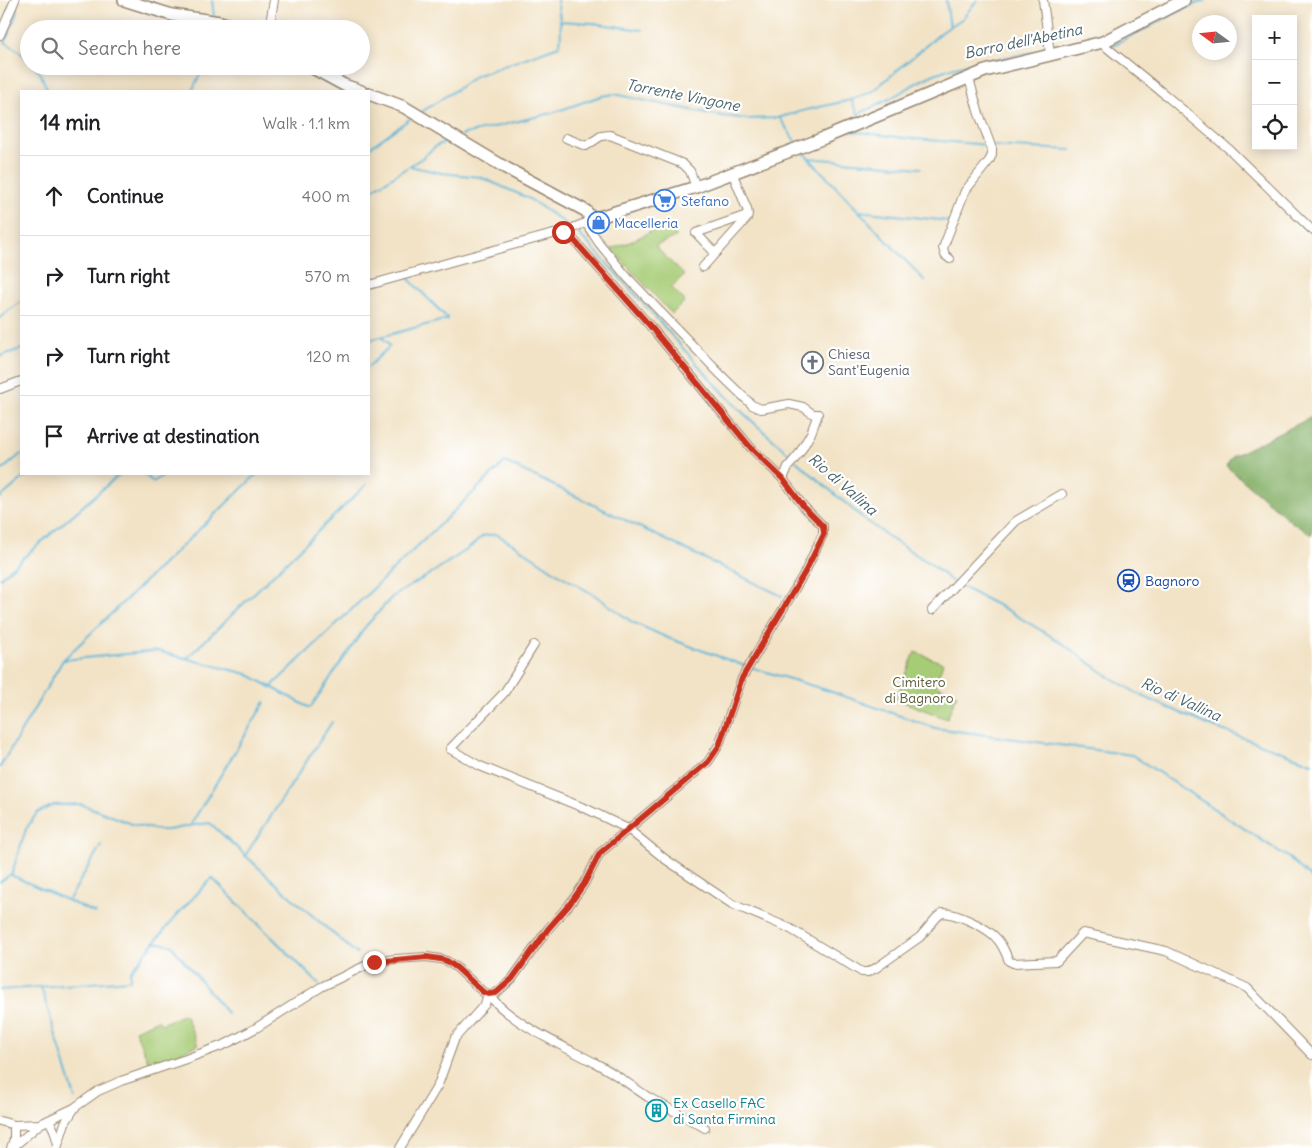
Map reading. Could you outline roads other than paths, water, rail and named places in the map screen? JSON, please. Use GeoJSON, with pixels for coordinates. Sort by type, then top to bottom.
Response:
{"type":"FeatureCollection","features":[{"type":"Feature","properties":{"kind":"street"},"geometry":{"type":"LineString","coordinates":[[0,35],[15,0]]}},
{"type":"Feature","properties":{"kind":"street"},"geometry":{"type":"LineString","coordinates":[[124,0],[172,16],[204,20]]}},
{"type":"Feature","properties":{"kind":"street"},"geometry":{"type":"LineString","coordinates":[[271,20],[274,0]]}},
{"type":"Feature","properties":{"kind":"street"},"geometry":{"type":"LineString","coordinates":[[1044,0],[1050,54]]}},
{"type":"Feature","properties":{"kind":"street"},"geometry":{"type":"LineString","coordinates":[[370,285],[563,232],[587,221],[696,187],[824,138],[985,71],[1100,42],[1184,0]]}},
{"type":"Feature","properties":{"kind":"street"},"geometry":{"type":"LineString","coordinates":[[1100,42],[1164,93],[1230,150],[1312,230]]}},
{"type":"Feature","properties":{"kind":"street"},"geometry":{"type":"LineString","coordinates":[[326,75],[358,90]]}},
{"type":"Feature","properties":{"kind":"street"},"geometry":{"type":"LineString","coordinates":[[950,260],[945,255],[943,248],[965,191],[985,167],[992,155],[969,78]]}},
{"type":"Feature","properties":{"kind":"street"},"geometry":{"type":"LineString","coordinates":[[370,94],[404,107],[506,168],[586,211],[589,215],[587,221],[600,243],[627,277],[752,405],[761,409],[789,404],[803,407],[813,414],[818,414],[811,433],[788,467],[783,479]]}},
{"type":"Feature","properties":{"kind":"street"},"geometry":{"type":"LineString","coordinates":[[566,138],[586,146],[601,136],[610,135],[683,164],[690,171],[696,187]]}},
{"type":"Feature","properties":{"kind":"street"},"geometry":{"type":"LineString","coordinates":[[703,267],[748,215],[732,172]]}},
{"type":"Feature","properties":{"kind":"street"},"geometry":{"type":"LineString","coordinates":[[715,253],[696,233],[748,215]]}},
{"type":"Feature","properties":{"kind":"street"},"geometry":{"type":"LineString","coordinates":[[488,994],[496,993],[512,979],[548,929],[584,884],[600,853],[708,762],[719,746],[739,686],[805,572],[824,534],[823,526],[804,507],[783,479],[740,436],[651,327],[572,238],[570,235],[572,229]]}},
{"type":"Feature","properties":{"kind":"street"},"geometry":{"type":"LineString","coordinates":[[0,389],[20,381]]}},
{"type":"Feature","properties":{"kind":"street"},"geometry":{"type":"LineString","coordinates":[[932,610],[1016,521],[1062,494]]}},
{"type":"Feature","properties":{"kind":"street"},"geometry":{"type":"LineString","coordinates":[[534,645],[504,693],[450,749],[480,766],[589,810],[628,828],[665,859],[732,904],[789,928],[862,972],[868,972],[876,968],[920,936],[942,914],[953,914],[993,934],[999,941],[1009,961],[1013,963],[1057,961],[1083,933],[1166,951],[1247,988],[1312,1055]]}},
{"type":"Feature","properties":{"kind":"street"},"geometry":{"type":"LineString","coordinates":[[11,1148],[40,1124],[74,1108],[98,1092],[121,1081],[186,1060],[226,1044],[256,1028],[321,987],[374,962],[427,957],[447,961],[479,989],[488,994],[501,1008],[531,1028],[600,1065],[649,1097],[705,1128]]}},
{"type":"Feature","properties":{"kind":"street"},"geometry":{"type":"LineString","coordinates":[[400,1148],[438,1085],[455,1038],[484,1004],[488,994]]}},
{"type":"Feature","properties":{"kind":"street"},"geometry":{"type":"LineString","coordinates":[[57,1146],[65,1123],[74,1108]]}},
{"type":"Feature","properties":{"kind":"street"},"geometry":{"type":"LineString","coordinates":[[52,1119],[59,1120],[61,1134]]}},
{"type":"Feature","properties":{"kind":"street"},"geometry":{"type":"LineString","coordinates":[[52,1119],[57,1146]]}},
{"type":"Feature","properties":{"kind":"street"},"geometry":{"type":"LineString","coordinates":[[0,1121],[14,1125],[40,1124]]}},
{"type":"Feature","properties":{"kind":"street"},"geometry":{"type":"LineString","coordinates":[[11,1148],[14,1139],[14,1125]]}},
{"type":"Feature","properties":{"kind":"waterway"},"geometry":{"type":"LineString","coordinates":[[212,0],[214,17]]}},
{"type":"Feature","properties":{"kind":"waterway"},"geometry":{"type":"LineString","coordinates":[[420,113],[475,76],[559,46],[561,30],[557,0]]}},
{"type":"Feature","properties":{"kind":"waterway"},"geometry":{"type":"LineString","coordinates":[[946,0],[950,27]]}},
{"type":"Feature","properties":{"kind":"waterway","name":"Torrente Vingone"},"geometry":{"type":"LineString","coordinates":[[461,135],[552,113],[601,96],[614,94],[722,116],[748,119],[777,118],[851,100],[873,91],[942,32],[963,18],[977,0]]}},
{"type":"Feature","properties":{"kind":"waterway","name":"Borro dell'Abetina"},"geometry":{"type":"LineString","coordinates":[[1109,44],[1113,46],[1173,14],[1206,0]]}},
{"type":"Feature","properties":{"kind":"waterway"},"geometry":{"type":"LineString","coordinates":[[16,5],[17,13],[5,42],[20,52]]}},
{"type":"Feature","properties":{"kind":"waterway"},"geometry":{"type":"LineString","coordinates":[[560,21],[592,23],[642,30]]}},
{"type":"Feature","properties":{"kind":"waterway","name":"Borro dell'Abetina"},"geometry":{"type":"LineString","coordinates":[[1052,48],[1093,38],[1096,39]]}},
{"type":"Feature","properties":{"kind":"waterway","name":"Borro dell'Abetina"},"geometry":{"type":"LineString","coordinates":[[851,100],[858,114],[893,97],[925,78],[950,68],[1047,49]]}},
{"type":"Feature","properties":{"kind":"waterway"},"geometry":{"type":"LineString","coordinates":[[41,75],[48,90]]}},
{"type":"Feature","properties":{"kind":"waterway"},"geometry":{"type":"LineString","coordinates":[[192,90],[200,75]]}},
{"type":"Feature","properties":{"kind":"waterway"},"geometry":{"type":"LineString","coordinates":[[779,117],[797,144]]}},
{"type":"Feature","properties":{"kind":"waterway"},"geometry":{"type":"LineString","coordinates":[[370,147],[411,118]]}},
{"type":"Feature","properties":{"kind":"waterway"},"geometry":{"type":"LineString","coordinates":[[851,131],[904,138],[988,145]]}},
{"type":"Feature","properties":{"kind":"waterway","name":"Rio di Vallina"},"geometry":{"type":"LineString","coordinates":[[370,191],[422,158],[436,146],[450,140]]}},
{"type":"Feature","properties":{"kind":"waterway"},"geometry":{"type":"LineString","coordinates":[[993,146],[1071,150]]}},
{"type":"Feature","properties":{"kind":"waterway"},"geometry":{"type":"LineString","coordinates":[[801,150],[925,281]]}},
{"type":"Feature","properties":{"kind":"waterway"},"geometry":{"type":"LineString","coordinates":[[809,158],[921,168]]}},
{"type":"Feature","properties":{"kind":"waterway","name":"Rio di Vallina"},"geometry":{"type":"LineString","coordinates":[[410,166],[441,173],[480,177],[528,198],[571,227]]}},
{"type":"Feature","properties":{"kind":"waterway"},"geometry":{"type":"LineString","coordinates":[[858,211],[949,221]]}},
{"type":"Feature","properties":{"kind":"waterway","name":"Rio di Vallina"},"geometry":{"type":"LineString","coordinates":[[575,230],[736,406],[793,457]]}},
{"type":"Feature","properties":{"kind":"waterway"},"geometry":{"type":"LineString","coordinates":[[370,340],[448,319],[408,278]]}},
{"type":"Feature","properties":{"kind":"waterway"},"geometry":{"type":"LineString","coordinates":[[0,318],[20,303]]}},
{"type":"Feature","properties":{"kind":"waterway"},"geometry":{"type":"LineString","coordinates":[[370,365],[390,346],[382,337]]}},
{"type":"Feature","properties":{"kind":"waterway","name":"Torrente Vingone"},"geometry":{"type":"LineString","coordinates":[[0,356],[20,349]]}},
{"type":"Feature","properties":{"kind":"waterway"},"geometry":{"type":"LineString","coordinates":[[0,468],[2,470],[20,455]]}},
{"type":"Feature","properties":{"kind":"waterway","name":"Rio di Vallina"},"geometry":{"type":"LineString","coordinates":[[796,461],[864,519],[929,563],[954,583]]}},
{"type":"Feature","properties":{"kind":"waterway"},"geometry":{"type":"LineString","coordinates":[[272,688],[505,462],[782,596]]}},
{"type":"Feature","properties":{"kind":"waterway"},"geometry":{"type":"LineString","coordinates":[[0,498],[27,475]]}},
{"type":"Feature","properties":{"kind":"waterway"},"geometry":{"type":"LineString","coordinates":[[0,578],[119,475]]}},
{"type":"Feature","properties":{"kind":"waterway"},"geometry":{"type":"LineString","coordinates":[[145,475],[153,482],[164,475]]}},
{"type":"Feature","properties":{"kind":"waterway"},"geometry":{"type":"LineString","coordinates":[[0,767],[63,660],[256,475]]}},
{"type":"Feature","properties":{"kind":"waterway"},"geometry":{"type":"LineString","coordinates":[[186,659],[367,484]]}},
{"type":"Feature","properties":{"kind":"waterway"},"geometry":{"type":"LineString","coordinates":[[63,660],[157,651],[247,674],[310,708],[366,626],[392,597],[468,549],[483,536],[496,534],[596,596],[632,622],[668,638],[745,666]]}},
{"type":"Feature","properties":{"kind":"waterway","name":"Rio di Vallina"},"geometry":{"type":"LineString","coordinates":[[958,585],[1007,610],[1059,641],[1108,676],[1140,695],[1208,725],[1312,763]]}},
{"type":"Feature","properties":{"kind":"waterway"},"geometry":{"type":"LineString","coordinates":[[750,667],[826,690],[935,728],[1132,755],[1289,858],[1312,879]]}},
{"type":"Feature","properties":{"kind":"waterway"},"geometry":{"type":"LineString","coordinates":[[190,826],[265,702]]}},
{"type":"Feature","properties":{"kind":"waterway"},"geometry":{"type":"LineString","coordinates":[[245,856],[332,722]]}},
{"type":"Feature","properties":{"kind":"waterway"},"geometry":{"type":"LineString","coordinates":[[0,882],[12,873],[26,829],[37,813],[54,805],[81,804],[132,824],[157,830],[210,823],[285,892],[357,954]]}},
{"type":"Feature","properties":{"kind":"waterway"},"geometry":{"type":"LineString","coordinates":[[68,901],[101,845]]}},
{"type":"Feature","properties":{"kind":"waterway"},"geometry":{"type":"LineString","coordinates":[[12,873],[11,875],[95,913]]}},
{"type":"Feature","properties":{"kind":"waterway"},"geometry":{"type":"LineString","coordinates":[[0,990],[130,980],[130,972],[176,916],[212,878],[319,984]]}},
{"type":"Feature","properties":{"kind":"waterway"},"geometry":{"type":"LineString","coordinates":[[155,942],[171,945],[227,1013]]}},
{"type":"Feature","properties":{"kind":"waterway"},"geometry":{"type":"LineString","coordinates":[[41,987],[75,1098]]}},
{"type":"Feature","properties":{"kind":"place","name":"Stefano"},"geometry":{"type":"Point","coordinates":[665,201]}},
{"type":"Feature","properties":{"kind":"place","name":"Macelleria"},"geometry":{"type":"Point","coordinates":[598,223]}},
{"type":"Feature","properties":{"kind":"place","name":"Chiesa Sant'Eugenia"},"geometry":{"type":"Point","coordinates":[812,362]}},
{"type":"Feature","properties":{"kind":"place","name":"Bagnoro"},"geometry":{"type":"Point","coordinates":[1129,581]}},
{"type":"Feature","properties":{"kind":"place","name":"Ex Casello FAC di Santa Firmina"},"geometry":{"type":"Point","coordinates":[657,1111]}},
{"type":"Feature","properties":{"kind":"park label","name":"Cimitero di Bagnoro"},"geometry":{"type":"Point","coordinates":[919,690]}}]}
